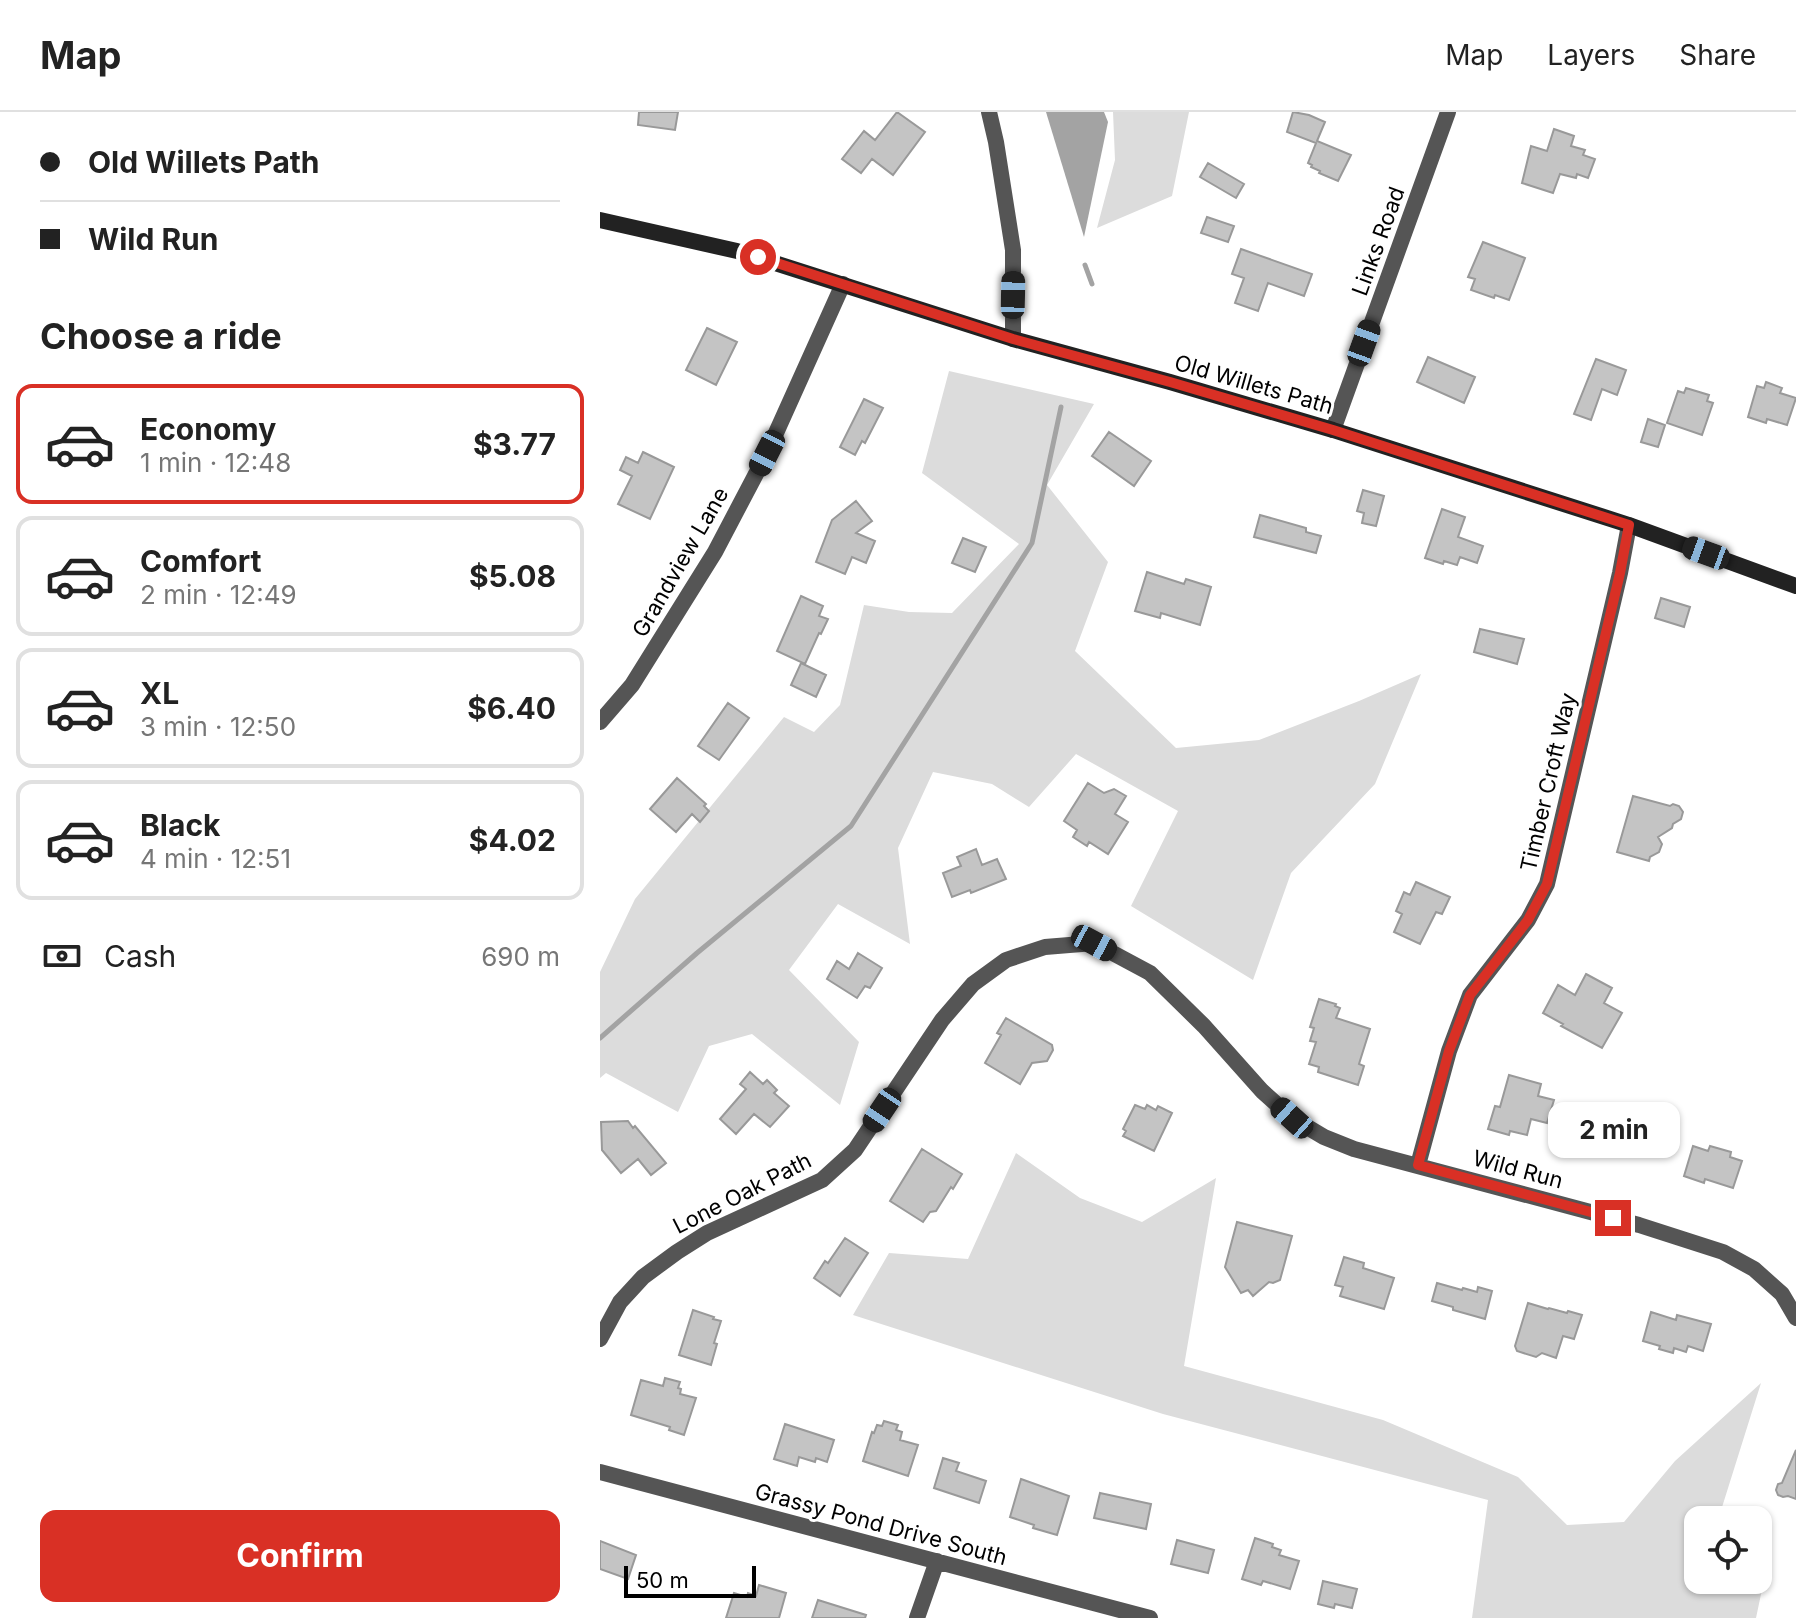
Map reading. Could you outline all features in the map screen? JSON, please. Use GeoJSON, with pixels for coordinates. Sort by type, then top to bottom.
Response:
{"type":"FeatureCollection","features":[{"type":"Feature","properties":{"kind":"main road","name":"Old Willets Path"},"geometry":{"type":"LineString","coordinates":[[600,220],[737,251],[1013,339],[1333,430],[1629,525],[1796,586]]}},
{"type":"Feature","properties":{"kind":"street"},"geometry":{"type":"LineString","coordinates":[[989,112],[1013,250],[1013,339]]}},
{"type":"Feature","properties":{"kind":"street","name":"Links Road"},"geometry":{"type":"LineString","coordinates":[[1333,430],[1448,112]]}},
{"type":"Feature","properties":{"kind":"street","name":"Grandview Lane"},"geometry":{"type":"LineString","coordinates":[[600,722],[632,685],[715,552],[767,453],[843,284]]}},
{"type":"Feature","properties":{"kind":"street","name":"Timber Croft Way"},"geometry":{"type":"LineString","coordinates":[[1418,1165],[1449,1051],[1470,995],[1528,920],[1547,884],[1629,525]]}},
{"type":"Feature","properties":{"kind":"street","name":"Lone Oak Path"},"geometry":{"type":"LineString","coordinates":[[600,1339],[620,1302],[643,1277],[707,1233],[822,1180],[855,1150],[942,1020],[973,984],[1006,960],[1045,947],[1094,943],[1150,973],[1204,1026],[1262,1091]]}},
{"type":"Feature","properties":{"kind":"street","name":"Wild Run"},"geometry":{"type":"LineString","coordinates":[[1262,1091],[1292,1118],[1324,1137],[1354,1149],[1639,1225],[1723,1252],[1754,1269],[1782,1294],[1796,1318]]}},
{"type":"Feature","properties":{"kind":"street","name":"Grassy Pond Drive South"},"geometry":{"type":"LineString","coordinates":[[600,1472],[1150,1618]]}},
{"type":"Feature","properties":{"kind":"street"},"geometry":{"type":"LineString","coordinates":[[917,1618],[937,1561]]}},
{"type":"Feature","properties":{"kind":"shaded area"},"geometry":{"type":"Polygon","coordinates":[[[1046,112],[1104,112],[1108,122],[1084,237],[1046,112]]]}},
{"type":"Feature","properties":{"kind":"shaded area"},"geometry":{"type":"Polygon","coordinates":[[[1113,112],[1189,112],[1172,196],[1097,228],[1115,160],[1113,112]]]}},
{"type":"Feature","properties":{"kind":"shaded area"},"geometry":{"type":"Polygon","coordinates":[[[949,371],[1094,404],[1047,485],[1108,562],[1075,651],[1176,748],[1259,740],[1421,674],[1375,784],[1291,873],[1253,980],[1131,906],[1178,811],[1076,754],[1029,807],[992,784],[933,772],[898,848],[910,944],[838,904],[789,970],[859,1042],[840,1105],[752,1034],[709,1046],[678,1112],[606,1073],[600,1078],[600,972],[635,899],[784,717],[814,732],[840,705],[864,605],[909,612],[952,613],[1019,544],[922,473],[949,371]]]}},
{"type":"Feature","properties":{"kind":"shaded area"},"geometry":{"type":"Polygon","coordinates":[[[1016,1153],[1080,1198],[1142,1222],[1216,1178],[1184,1366],[1383,1420],[1518,1477],[1567,1525],[1624,1522],[1675,1461],[1761,1383],[1722,1506],[1684,1506],[1684,1594],[1761,1594],[1756,1618],[1472,1618],[1488,1500],[1163,1414],[853,1315],[889,1253],[968,1259],[1016,1153]]]}},
{"type":"Feature","properties":{"kind":"building"},"geometry":{"type":"Polygon","coordinates":[[[639,112],[678,112],[675,130],[638,125],[639,112]]]}},
{"type":"Feature","properties":{"kind":"building"},"geometry":{"type":"Polygon","coordinates":[[[897,112],[925,132],[893,175],[872,159],[861,173],[842,159],[864,131],[875,140],[897,112]]]}},
{"type":"Feature","properties":{"kind":"building"},"geometry":{"type":"Polygon","coordinates":[[[1293,112],[1325,122],[1317,141],[1351,155],[1338,181],[1319,173],[1308,163],[1316,143],[1287,132],[1293,112]]]}},
{"type":"Feature","properties":{"kind":"building"},"geometry":{"type":"Polygon","coordinates":[[[1554,129],[1574,136],[1571,146],[1585,150],[1583,155],[1595,159],[1588,178],[1577,174],[1576,178],[1560,174],[1553,193],[1522,183],[1531,146],[1547,151],[1554,129]]]}},
{"type":"Feature","properties":{"kind":"building"},"geometry":{"type":"Polygon","coordinates":[[[1208,163],[1244,184],[1236,198],[1200,177],[1208,163]]]}},
{"type":"Feature","properties":{"kind":"building"},"geometry":{"type":"Polygon","coordinates":[[[1207,217],[1234,226],[1228,242],[1201,233],[1207,217]]]}},
{"type":"Feature","properties":{"kind":"building"},"geometry":{"type":"Polygon","coordinates":[[[1483,242],[1525,258],[1509,300],[1471,290],[1475,279],[1468,277],[1483,242]]]}},
{"type":"Feature","properties":{"kind":"building"},"geometry":{"type":"Polygon","coordinates":[[[1241,249],[1312,274],[1304,296],[1268,283],[1258,311],[1235,303],[1244,278],[1232,274],[1241,249]]]}},
{"type":"Feature","properties":{"kind":"building"},"geometry":{"type":"Polygon","coordinates":[[[707,328],[737,342],[716,385],[686,370],[707,328]]]}},
{"type":"Feature","properties":{"kind":"building"},"geometry":{"type":"Polygon","coordinates":[[[1428,357],[1475,377],[1464,403],[1417,382],[1428,357]]]}},
{"type":"Feature","properties":{"kind":"building"},"geometry":{"type":"Polygon","coordinates":[[[1596,359],[1626,370],[1617,395],[1602,389],[1591,420],[1574,414],[1596,359]]]}},
{"type":"Feature","properties":{"kind":"building"},"geometry":{"type":"Polygon","coordinates":[[[1766,382],[1782,388],[1780,393],[1796,398],[1787,425],[1748,417],[1757,386],[1764,388],[1766,382]]]}},
{"type":"Feature","properties":{"kind":"building"},"geometry":{"type":"Polygon","coordinates":[[[1686,388],[1709,395],[1707,401],[1713,403],[1702,435],[1667,423],[1678,391],[1684,393],[1686,388]]]}},
{"type":"Feature","properties":{"kind":"building"},"geometry":{"type":"Polygon","coordinates":[[[864,399],[883,408],[865,443],[862,441],[855,455],[840,447],[864,399]]]}},
{"type":"Feature","properties":{"kind":"building"},"geometry":{"type":"Polygon","coordinates":[[[1648,419],[1665,425],[1658,447],[1641,442],[1648,419]]]}},
{"type":"Feature","properties":{"kind":"building"},"geometry":{"type":"Polygon","coordinates":[[[1109,432],[1151,461],[1134,486],[1092,456],[1109,432]]]}},
{"type":"Feature","properties":{"kind":"building"},"geometry":{"type":"Polygon","coordinates":[[[643,452],[674,467],[650,519],[618,504],[632,476],[620,470],[626,457],[638,463],[643,452]]]}},
{"type":"Feature","properties":{"kind":"building"},"geometry":{"type":"Polygon","coordinates":[[[1363,490],[1384,496],[1376,526],[1362,523],[1364,513],[1357,511],[1363,490]]]}},
{"type":"Feature","properties":{"kind":"building"},"geometry":{"type":"Polygon","coordinates":[[[856,501],[872,521],[856,533],[875,541],[866,563],[852,557],[845,574],[816,562],[832,520],[856,501]]]}},
{"type":"Feature","properties":{"kind":"building"},"geometry":{"type":"Polygon","coordinates":[[[1442,509],[1465,517],[1458,537],[1483,546],[1477,563],[1460,557],[1457,565],[1425,558],[1442,509]]]}},
{"type":"Feature","properties":{"kind":"building"},"geometry":{"type":"Polygon","coordinates":[[[1260,515],[1306,528],[1306,532],[1321,536],[1316,553],[1254,537],[1260,515]]]}},
{"type":"Feature","properties":{"kind":"building"},"geometry":{"type":"Polygon","coordinates":[[[963,538],[986,547],[975,572],[952,563],[963,538]]]}},
{"type":"Feature","properties":{"kind":"building"},"geometry":{"type":"Polygon","coordinates":[[[1147,572],[1184,584],[1186,579],[1211,587],[1200,625],[1161,613],[1160,618],[1135,611],[1147,572]]]}},
{"type":"Feature","properties":{"kind":"building"},"geometry":{"type":"Polygon","coordinates":[[[801,596],[823,606],[819,616],[828,619],[805,664],[777,651],[801,596]]]}},
{"type":"Feature","properties":{"kind":"building"},"geometry":{"type":"Polygon","coordinates":[[[1661,598],[1690,607],[1684,627],[1655,618],[1661,598]]]}},
{"type":"Feature","properties":{"kind":"building"},"geometry":{"type":"Polygon","coordinates":[[[1480,629],[1524,639],[1517,664],[1474,652],[1480,629]]]}},
{"type":"Feature","properties":{"kind":"building"},"geometry":{"type":"Polygon","coordinates":[[[801,663],[826,675],[816,697],[791,685],[801,663]]]}},
{"type":"Feature","properties":{"kind":"building"},"geometry":{"type":"Polygon","coordinates":[[[728,703],[749,718],[719,760],[698,746],[728,703]]]}},
{"type":"Feature","properties":{"kind":"building"},"geometry":{"type":"Polygon","coordinates":[[[677,778],[706,804],[704,806],[709,811],[700,822],[692,814],[676,832],[650,809],[677,778]]]}},
{"type":"Feature","properties":{"kind":"building"},"geometry":{"type":"Polygon","coordinates":[[[1088,783],[1104,793],[1114,789],[1126,796],[1115,814],[1128,822],[1108,854],[1089,842],[1087,846],[1073,837],[1077,830],[1064,821],[1088,783]]]}},
{"type":"Feature","properties":{"kind":"building"},"geometry":{"type":"Polygon","coordinates":[[[1633,796],[1670,806],[1673,804],[1683,812],[1672,828],[1658,837],[1662,844],[1659,852],[1649,861],[1617,852],[1633,796]]]}},
{"type":"Feature","properties":{"kind":"building"},"geometry":{"type":"Polygon","coordinates":[[[976,849],[982,865],[997,859],[1006,879],[952,897],[943,873],[961,866],[957,857],[976,849]]]}},
{"type":"Feature","properties":{"kind":"building"},"geometry":{"type":"Polygon","coordinates":[[[1416,882],[1450,897],[1442,914],[1436,912],[1420,944],[1394,932],[1402,914],[1396,911],[1404,892],[1410,895],[1416,882]]]}},
{"type":"Feature","properties":{"kind":"building"},"geometry":{"type":"Polygon","coordinates":[[[858,953],[882,968],[870,988],[865,986],[857,998],[827,979],[837,961],[849,969],[858,953]]]}},
{"type":"Feature","properties":{"kind":"building"},"geometry":{"type":"Polygon","coordinates":[[[1586,974],[1612,988],[1604,1003],[1622,1013],[1602,1048],[1543,1013],[1558,985],[1575,995],[1586,974]]]}},
{"type":"Feature","properties":{"kind":"building"},"geometry":{"type":"Polygon","coordinates":[[[1319,999],[1340,1008],[1336,1018],[1370,1029],[1359,1064],[1364,1066],[1358,1085],[1318,1072],[1319,1067],[1309,1064],[1316,1042],[1310,1041],[1314,1028],[1310,1027],[1319,999]]]}},
{"type":"Feature","properties":{"kind":"building"},"geometry":{"type":"Polygon","coordinates":[[[1006,1018],[1052,1045],[1053,1050],[1047,1061],[1032,1063],[1020,1084],[985,1063],[1001,1035],[997,1033],[1006,1018]]]}},
{"type":"Feature","properties":{"kind":"building"},"geometry":{"type":"Polygon","coordinates":[[[750,1072],[763,1084],[767,1080],[777,1090],[774,1093],[789,1106],[770,1127],[754,1114],[736,1134],[720,1119],[746,1089],[740,1084],[750,1072]]]}},
{"type":"Feature","properties":{"kind":"building"},"geometry":{"type":"Polygon","coordinates":[[[1509,1075],[1541,1084],[1538,1096],[1554,1100],[1547,1123],[1531,1119],[1527,1135],[1510,1131],[1509,1135],[1488,1129],[1495,1106],[1500,1107],[1509,1075]]]}},
{"type":"Feature","properties":{"kind":"building"},"geometry":{"type":"Polygon","coordinates":[[[1135,1105],[1145,1109],[1147,1105],[1156,1110],[1158,1106],[1172,1113],[1154,1151],[1123,1136],[1126,1131],[1123,1129],[1135,1105]]]}},
{"type":"Feature","properties":{"kind":"building"},"geometry":{"type":"Polygon","coordinates":[[[628,1121],[666,1163],[651,1175],[638,1159],[621,1173],[602,1150],[601,1122],[628,1121]]]}},
{"type":"Feature","properties":{"kind":"building"},"geometry":{"type":"Polygon","coordinates":[[[1693,1146],[1708,1151],[1710,1146],[1731,1152],[1730,1157],[1742,1161],[1733,1188],[1684,1176],[1693,1146]]]}},
{"type":"Feature","properties":{"kind":"building"},"geometry":{"type":"Polygon","coordinates":[[[922,1149],[962,1174],[936,1211],[930,1212],[923,1222],[890,1201],[922,1149]]]}},
{"type":"Feature","properties":{"kind":"building"},"geometry":{"type":"Polygon","coordinates":[[[1237,1222],[1292,1236],[1280,1280],[1269,1282],[1253,1296],[1248,1290],[1241,1293],[1225,1267],[1237,1222]]]}},
{"type":"Feature","properties":{"kind":"building"},"geometry":{"type":"Polygon","coordinates":[[[845,1238],[868,1253],[840,1296],[814,1278],[845,1238]]]}},
{"type":"Feature","properties":{"kind":"building"},"geometry":{"type":"Polygon","coordinates":[[[1344,1257],[1364,1263],[1363,1268],[1394,1278],[1384,1309],[1340,1296],[1343,1287],[1335,1285],[1344,1257]]]}},
{"type":"Feature","properties":{"kind":"building"},"geometry":{"type":"Polygon","coordinates":[[[1437,1283],[1462,1290],[1477,1292],[1478,1287],[1492,1291],[1485,1319],[1432,1301],[1437,1283]]]}},
{"type":"Feature","properties":{"kind":"building"},"geometry":{"type":"Polygon","coordinates":[[[1528,1303],[1582,1315],[1574,1339],[1563,1336],[1556,1358],[1542,1353],[1536,1357],[1517,1351],[1515,1346],[1528,1303]]]}},
{"type":"Feature","properties":{"kind":"building"},"geometry":{"type":"Polygon","coordinates":[[[693,1310],[721,1321],[711,1365],[679,1355],[693,1310]]]}},
{"type":"Feature","properties":{"kind":"building"},"geometry":{"type":"Polygon","coordinates":[[[1651,1312],[1676,1320],[1677,1315],[1711,1324],[1703,1351],[1688,1346],[1686,1352],[1674,1348],[1673,1353],[1643,1341],[1651,1312]]]}},
{"type":"Feature","properties":{"kind":"building"},"geometry":{"type":"Polygon","coordinates":[[[665,1378],[680,1382],[680,1394],[696,1398],[684,1435],[669,1430],[670,1427],[631,1415],[641,1380],[663,1386],[665,1378]]]}},
{"type":"Feature","properties":{"kind":"building"},"geometry":{"type":"Polygon","coordinates":[[[884,1421],[898,1425],[896,1430],[902,1432],[900,1440],[918,1445],[908,1476],[863,1461],[872,1432],[884,1421]]]}},
{"type":"Feature","properties":{"kind":"building"},"geometry":{"type":"Polygon","coordinates":[[[785,1424],[834,1440],[827,1462],[799,1457],[797,1466],[774,1459],[785,1424]]]}},
{"type":"Feature","properties":{"kind":"building"},"geometry":{"type":"Polygon","coordinates":[[[1796,1450],[1796,1499],[1778,1495],[1776,1490],[1796,1450]]]}},
{"type":"Feature","properties":{"kind":"building"},"geometry":{"type":"Polygon","coordinates":[[[943,1458],[959,1463],[956,1471],[986,1481],[979,1503],[934,1488],[943,1458]]]}},
{"type":"Feature","properties":{"kind":"building"},"geometry":{"type":"Polygon","coordinates":[[[1021,1479],[1069,1496],[1057,1535],[1010,1517],[1021,1479]]]}},
{"type":"Feature","properties":{"kind":"building"},"geometry":{"type":"Polygon","coordinates":[[[1100,1493],[1151,1504],[1146,1529],[1094,1518],[1100,1493]]]}},
{"type":"Feature","properties":{"kind":"building"},"geometry":{"type":"Polygon","coordinates":[[[1255,1538],[1273,1544],[1272,1547],[1281,1550],[1279,1555],[1299,1561],[1290,1589],[1242,1579],[1255,1538]]]}},
{"type":"Feature","properties":{"kind":"building"},"geometry":{"type":"Polygon","coordinates":[[[1177,1540],[1214,1550],[1208,1573],[1171,1564],[1177,1540]]]}},
{"type":"Feature","properties":{"kind":"building"},"geometry":{"type":"Polygon","coordinates":[[[600,1541],[636,1555],[628,1579],[600,1569],[600,1541]]]}},
{"type":"Feature","properties":{"kind":"building"},"geometry":{"type":"Polygon","coordinates":[[[1323,1581],[1357,1589],[1352,1608],[1318,1604],[1323,1581]]]}},
{"type":"Feature","properties":{"kind":"building"},"geometry":{"type":"Polygon","coordinates":[[[759,1585],[786,1593],[779,1618],[726,1618],[734,1593],[756,1596],[759,1585]]]}},
{"type":"Feature","properties":{"kind":"building"},"geometry":{"type":"Polygon","coordinates":[[[818,1600],[866,1615],[865,1618],[812,1618],[818,1600]]]}},
{"type":"Feature","properties":{"kind":"waterway"},"geometry":{"type":"LineString","coordinates":[[1085,265],[1092,284]]}},
{"type":"Feature","properties":{"kind":"waterway"},"geometry":{"type":"LineString","coordinates":[[600,1038],[851,826],[1032,543],[1061,407]]}},
{"type":"Feature","properties":{"kind":"route"},"geometry":{"type":"LineString","coordinates":[[758,257],[1013,339],[1333,430],[1629,525],[1547,884],[1528,920],[1470,995],[1449,1051],[1418,1165],[1613,1218]]}}]}
